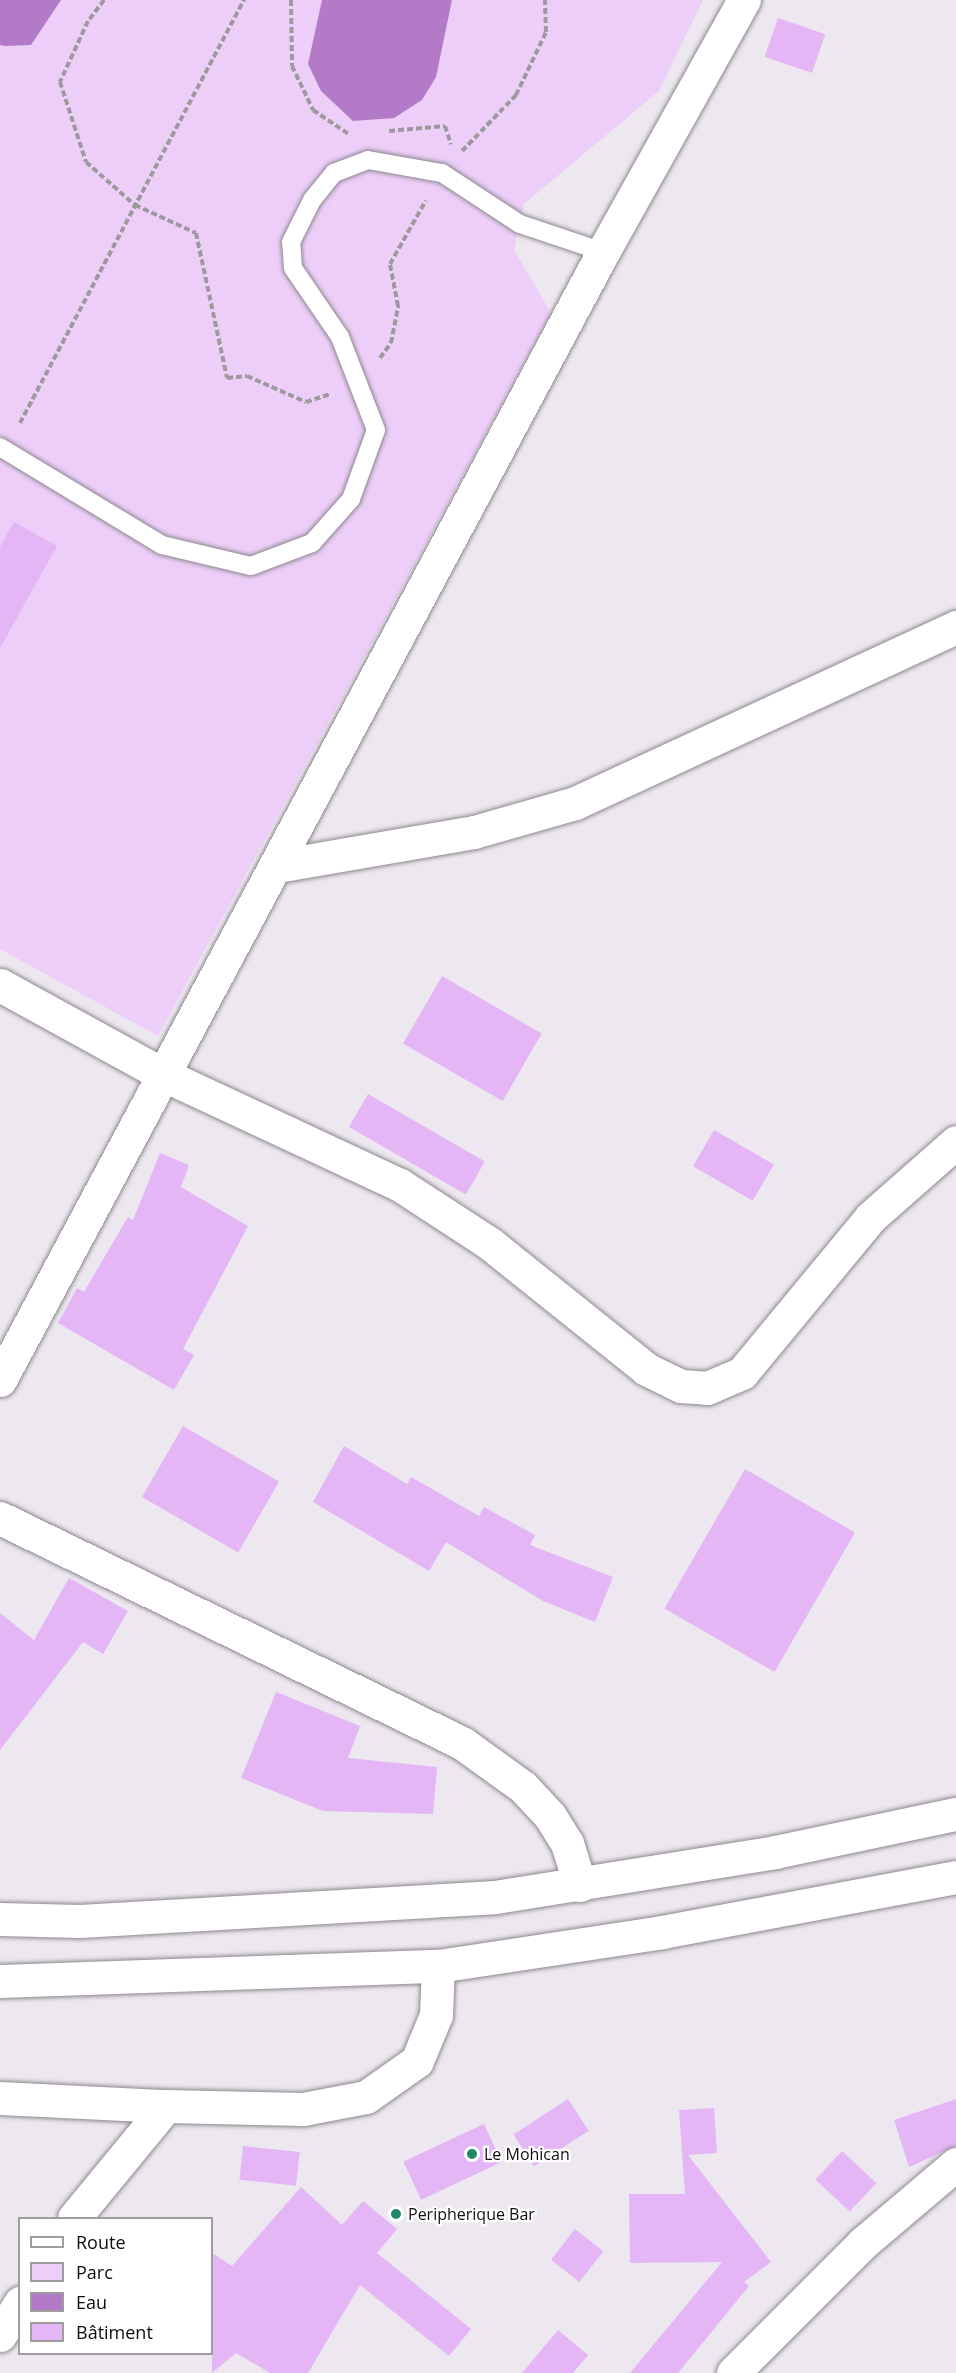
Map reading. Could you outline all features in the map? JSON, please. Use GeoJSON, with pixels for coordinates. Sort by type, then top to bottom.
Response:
{"type":"FeatureCollection","features":[{"type":"Feature","properties":{"kind":"street"},"geometry":{"type":"LineString","coordinates":[[0,1380],[603,252],[744,0]]}},
{"type":"Feature","properties":{"kind":"street"},"geometry":{"type":"LineString","coordinates":[[276,866],[474,832],[575,802],[956,627]]}},
{"type":"Feature","properties":{"kind":"street"},"geometry":{"type":"LineString","coordinates":[[0,985],[164,1075],[400,1185],[489,1243],[646,1369],[681,1386],[708,1388],[741,1374],[871,1217],[956,1142]]}},
{"type":"Feature","properties":{"kind":"street"},"geometry":{"type":"LineString","coordinates":[[0,1518],[462,1743],[523,1787],[550,1816],[567,1843],[580,1885]]}},
{"type":"Feature","properties":{"kind":"street"},"geometry":{"type":"LineString","coordinates":[[0,1919],[80,1921],[484,1898],[580,1885],[956,1814]]}},
{"type":"Feature","properties":{"kind":"street"},"geometry":{"type":"LineString","coordinates":[[0,1981],[438,1966],[662,1932],[956,1877]]}},
{"type":"Feature","properties":{"kind":"street"},"geometry":{"type":"LineString","coordinates":[[0,2098],[166,2106],[303,2109],[366,2097],[417,2061],[436,2015],[438,1966]]}},
{"type":"Feature","properties":{"kind":"street"},"geometry":{"type":"LineString","coordinates":[[75,2217],[166,2106]]}},
{"type":"Feature","properties":{"kind":"street"},"geometry":{"type":"LineString","coordinates":[[733,2373],[863,2243],[956,2164]]}},
{"type":"Feature","properties":{"kind":"street"},"geometry":{"type":"LineString","coordinates":[[0,2335],[18,2306]]}},
{"type":"Feature","properties":{"kind":"lane"},"geometry":{"type":"LineString","coordinates":[[3,449],[162,545],[251,566],[312,543],[351,499],[376,430],[362,383],[340,337],[293,268],[291,242],[312,200],[334,173],[368,160],[442,173],[520,224],[603,252]]}},
{"type":"Feature","properties":{"kind":"path"},"geometry":{"type":"LineString","coordinates":[[104,0],[88,21],[60,82],[86,162],[135,206],[196,233],[227,378],[247,376],[306,402],[362,383],[391,343],[398,306],[390,264],[442,173],[516,95],[546,32],[545,0]]}},
{"type":"Feature","properties":{"kind":"path"},"geometry":{"type":"LineString","coordinates":[[3,449],[244,0]]}},
{"type":"Feature","properties":{"kind":"path"},"geometry":{"type":"LineString","coordinates":[[291,0],[292,66],[313,110],[355,139]]}},
{"type":"Feature","properties":{"kind":"path"},"geometry":{"type":"LineString","coordinates":[[377,134],[446,126],[455,159]]}},
{"type":"Feature","properties":{"kind":"green space"},"geometry":{"type":"Polygon","coordinates":[[[0,0],[703,0],[659,91],[524,204],[514,250],[551,313],[158,1036],[0,949],[0,0]]]}},
{"type":"Feature","properties":{"kind":"water"},"geometry":{"type":"Polygon","coordinates":[[[0,0],[61,0],[31,45],[5,46],[0,45],[0,0]]]}},
{"type":"Feature","properties":{"kind":"water"},"geometry":{"type":"Polygon","coordinates":[[[322,0],[452,0],[436,77],[422,100],[394,118],[353,121],[321,91],[308,64],[322,0]]]}},
{"type":"Feature","properties":{"kind":"building"},"geometry":{"type":"Polygon","coordinates":[[[778,18],[825,34],[812,73],[765,57],[778,18]]]}},
{"type":"Feature","properties":{"kind":"building"},"geometry":{"type":"Polygon","coordinates":[[[14,522],[57,546],[0,648],[0,547],[14,522]]]}},
{"type":"Feature","properties":{"kind":"building"},"geometry":{"type":"Polygon","coordinates":[[[442,976],[542,1034],[503,1101],[403,1044],[442,976]]]}},
{"type":"Feature","properties":{"kind":"building"},"geometry":{"type":"Polygon","coordinates":[[[368,1094],[485,1162],[466,1194],[349,1127],[368,1094]]]}},
{"type":"Feature","properties":{"kind":"building"},"geometry":{"type":"Polygon","coordinates":[[[714,1130],[774,1164],[753,1201],[693,1166],[714,1130]]]}},
{"type":"Feature","properties":{"kind":"building"},"geometry":{"type":"Polygon","coordinates":[[[160,1153],[189,1165],[181,1187],[248,1226],[183,1349],[194,1355],[174,1390],[58,1323],[77,1288],[84,1292],[128,1217],[133,1220],[160,1153]]]}},
{"type":"Feature","properties":{"kind":"building"},"geometry":{"type":"Polygon","coordinates":[[[183,1426],[279,1482],[238,1553],[142,1497],[183,1426]]]}},
{"type":"Feature","properties":{"kind":"building"},"geometry":{"type":"Polygon","coordinates":[[[344,1446],[407,1484],[411,1477],[479,1516],[484,1507],[535,1535],[530,1545],[613,1577],[595,1622],[543,1601],[446,1542],[429,1571],[313,1502],[344,1446]]]}},
{"type":"Feature","properties":{"kind":"building"},"geometry":{"type":"Polygon","coordinates":[[[745,1469],[855,1532],[774,1672],[664,1608],[745,1469]]]}},
{"type":"Feature","properties":{"kind":"building"},"geometry":{"type":"Polygon","coordinates":[[[69,1578],[128,1611],[103,1654],[83,1642],[0,1750],[0,1613],[34,1640],[69,1578]]]}},
{"type":"Feature","properties":{"kind":"building"},"geometry":{"type":"Polygon","coordinates":[[[276,1692],[360,1726],[348,1758],[437,1767],[433,1814],[323,1811],[241,1778],[276,1692]]]}},
{"type":"Feature","properties":{"kind":"building"},"geometry":{"type":"Polygon","coordinates":[[[568,2099],[589,2131],[534,2166],[513,2134],[568,2099]]]}},
{"type":"Feature","properties":{"kind":"building"},"geometry":{"type":"Polygon","coordinates":[[[956,2099],[956,2146],[909,2167],[894,2120],[956,2099]]]}},
{"type":"Feature","properties":{"kind":"building"},"geometry":{"type":"Polygon","coordinates":[[[714,2108],[717,2153],[688,2155],[771,2262],[744,2282],[749,2286],[678,2373],[630,2373],[722,2262],[630,2263],[629,2194],[685,2194],[679,2110],[714,2108]]]}},
{"type":"Feature","properties":{"kind":"building"},"geometry":{"type":"Polygon","coordinates":[[[484,2124],[502,2162],[421,2200],[403,2162],[484,2124]]]}},
{"type":"Feature","properties":{"kind":"building"},"geometry":{"type":"Polygon","coordinates":[[[243,2146],[300,2152],[296,2186],[239,2180],[243,2146]]]}},
{"type":"Feature","properties":{"kind":"building"},"geometry":{"type":"Polygon","coordinates":[[[842,2151],[876,2183],[850,2212],[815,2180],[842,2151]]]}},
{"type":"Feature","properties":{"kind":"building"},"geometry":{"type":"Polygon","coordinates":[[[301,2187],[342,2225],[363,2201],[397,2229],[377,2253],[471,2329],[449,2356],[360,2285],[308,2373],[270,2373],[236,2353],[212,2373],[213,2254],[232,2266],[301,2187]]]}},
{"type":"Feature","properties":{"kind":"building"},"geometry":{"type":"Polygon","coordinates":[[[575,2229],[603,2251],[579,2282],[551,2260],[575,2229]]]}},
{"type":"Feature","properties":{"kind":"building"},"geometry":{"type":"Polygon","coordinates":[[[558,2330],[588,2355],[573,2373],[522,2373],[558,2330]]]}},
{"type":"Feature","properties":{"kind":"place","name":"Le Mohican"},"geometry":{"type":"Point","coordinates":[472,2154]}},
{"type":"Feature","properties":{"kind":"place","name":"Peripherique Bar"},"geometry":{"type":"Point","coordinates":[396,2214]}}]}
